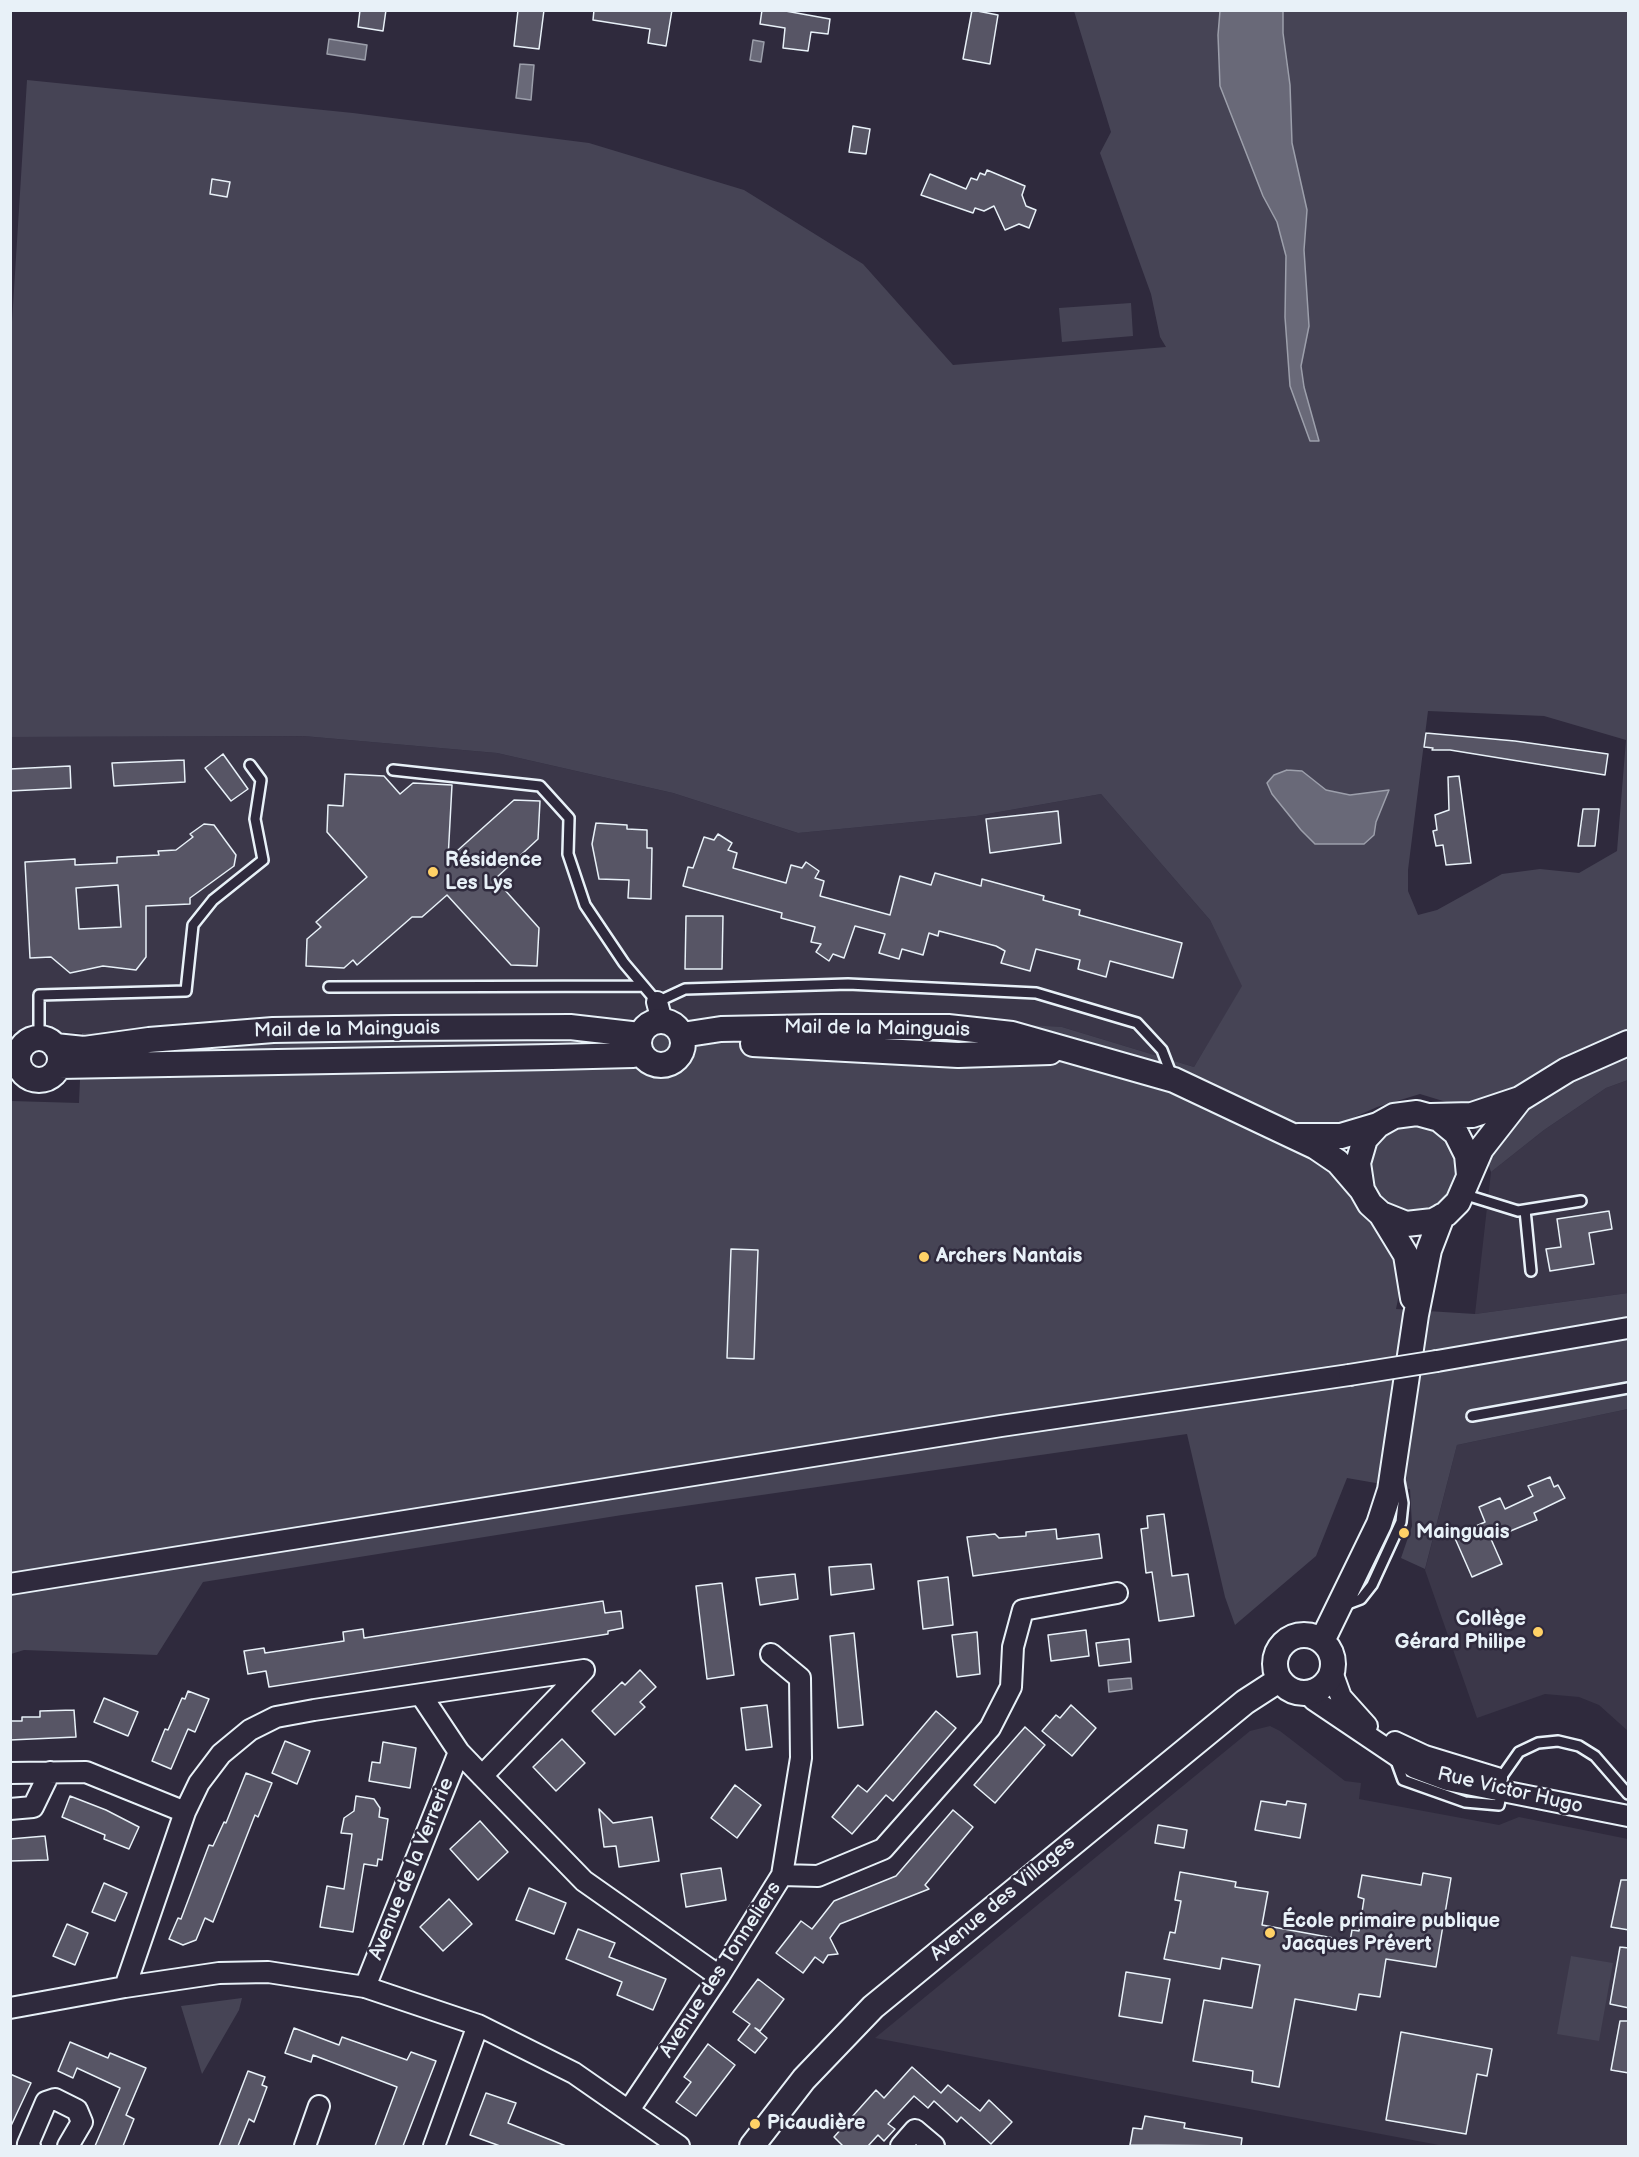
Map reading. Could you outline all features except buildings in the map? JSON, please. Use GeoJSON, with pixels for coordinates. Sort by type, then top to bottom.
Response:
{"type":"FeatureCollection","features":[{"type":"Feature","properties":{"kind":"street"},"geometry":{"type":"LineString","coordinates":[[659,1011],[674,1025],[683,1040],[678,1058],[665,1065],[651,1063],[640,1043],[649,1024],[659,1011]]}},
{"type":"Feature","properties":{"kind":"street","name":"Mail de la Mainguais"},"geometry":{"type":"LineString","coordinates":[[37,1048],[84,1050],[149,1040],[273,1030],[328,1029],[570,1027],[640,1043],[633,1054],[552,1057],[37,1048]]}},
{"type":"Feature","properties":{"kind":"street","name":"Mail de la Mainguais"},"geometry":{"type":"LineString","coordinates":[[683,1040],[721,1029],[948,1027],[1012,1034],[1174,1080],[1265,1125],[1296,1136],[1338,1162],[1362,1190]]}},
{"type":"Feature","properties":{"kind":"street"},"geometry":{"type":"LineString","coordinates":[[1416,1315],[1406,1255],[1381,1214],[1370,1204],[1362,1190],[1357,1171],[1359,1155],[1365,1139],[1378,1125],[1402,1114],[1472,1115],[1520,1099],[1567,1070],[1629,1043]]}},
{"type":"Feature","properties":{"kind":"street"},"geometry":{"type":"LineString","coordinates":[[37,1048],[54,1074],[45,1079],[34,1080],[17,1074],[18,1059],[37,1048]]}},
{"type":"Feature","properties":{"kind":"street"},"geometry":{"type":"LineString","coordinates":[[1322,1641],[1379,1524],[1390,1490],[1416,1315],[1429,1250],[1442,1216],[1466,1184],[1488,1138],[1520,1099]]}},
{"type":"Feature","properties":{"kind":"street"},"geometry":{"type":"LineString","coordinates":[[1431,1116],[1448,1126],[1461,1140],[1467,1155],[1466,1184]]}},
{"type":"Feature","properties":{"kind":"street","name":"Mail de la Mainguais"},"geometry":{"type":"LineString","coordinates":[[1296,1136],[1341,1136],[1378,1125]]}},
{"type":"Feature","properties":{"kind":"street"},"geometry":{"type":"LineString","coordinates":[[1381,1214],[1406,1224],[1425,1223],[1442,1216]]}},
{"type":"Feature","properties":{"kind":"street"},"geometry":{"type":"LineString","coordinates":[[10,1584],[989,1428],[1437,1361],[1629,1328]]}},
{"type":"Feature","properties":{"kind":"street","name":"Avenue des Tonneliers"},"geometry":{"type":"LineString","coordinates":[[629,2110],[719,1976],[782,1875],[818,1876],[884,1850],[990,1728],[1011,1687],[1013,1647],[1023,1610],[1117,1593]]}},
{"type":"Feature","properties":{"kind":"street"},"geometry":{"type":"LineString","coordinates":[[1302,1635],[1322,1641],[1332,1655],[1332,1672],[1319,1690],[1307,1693],[1294,1692],[1279,1680],[1275,1660],[1284,1642],[1302,1635]]}},
{"type":"Feature","properties":{"kind":"street"},"geometry":{"type":"LineString","coordinates":[[771,1654],[800,1678],[801,1758],[782,1875]]}},
{"type":"Feature","properties":{"kind":"street"},"geometry":{"type":"LineString","coordinates":[[125,1987],[185,1812],[199,1783],[221,1754],[249,1730],[276,1717],[584,1670],[482,1776]]}},
{"type":"Feature","properties":{"kind":"street","name":"Rue Victor Hugo"},"geometry":{"type":"LineString","coordinates":[[1332,1672],[1341,1697],[1360,1720],[1378,1734],[1425,1756],[1501,1784],[1629,1816]]}},
{"type":"Feature","properties":{"kind":"street","name":"Avenue des Villages"},"geometry":{"type":"LineString","coordinates":[[752,2146],[804,2079],[873,2007],[1245,1702],[1279,1680]]}},
{"type":"Feature","properties":{"kind":"street","name":"Rue Victor Hugo"},"geometry":{"type":"LineString","coordinates":[[1307,1693],[1415,1768],[1447,1780],[1501,1784],[1629,1807]]}},
{"type":"Feature","properties":{"kind":"street"},"geometry":{"type":"LineString","coordinates":[[421,1695],[459,1752],[584,1881],[719,1976]]}},
{"type":"Feature","properties":{"kind":"street","name":"Avenue de la Verrerie"},"geometry":{"type":"LineString","coordinates":[[365,1987],[459,1752]]}},
{"type":"Feature","properties":{"kind":"street"},"geometry":{"type":"LineString","coordinates":[[10,1809],[33,1807],[50,1772]]}},
{"type":"Feature","properties":{"kind":"street"},"geometry":{"type":"LineString","coordinates":[[10,1773],[86,1772],[185,1812]]}},
{"type":"Feature","properties":{"kind":"street"},"geometry":{"type":"LineString","coordinates":[[10,2008],[219,1973],[268,1972],[365,1987],[478,2025],[574,2073],[679,2146]]}},
{"type":"Feature","properties":{"kind":"street"},"geometry":{"type":"LineString","coordinates":[[434,2146],[478,2025]]}},
{"type":"Feature","properties":{"kind":"street"},"geometry":{"type":"LineString","coordinates":[[30,2146],[28,2144],[46,2102],[55,2099],[77,2110],[82,2122],[68,2146]]}},
{"type":"Feature","properties":{"kind":"street"},"geometry":{"type":"LineString","coordinates":[[304,2146],[319,2106]]}},
{"type":"Feature","properties":{"kind":"street"},"geometry":{"type":"LineString","coordinates":[[901,2146],[915,2130],[934,2146]]}},
{"type":"Feature","properties":{"kind":"lane"},"geometry":{"type":"LineString","coordinates":[[37,1048],[39,995],[186,991],[193,925],[213,900],[263,860],[255,819],[261,780],[250,765]]}},
{"type":"Feature","properties":{"kind":"lane"},"geometry":{"type":"LineString","coordinates":[[393,770],[540,786],[569,818],[568,854],[585,905],[659,1011],[685,989],[848,984],[1036,993],[1137,1023],[1162,1050],[1174,1080]]}},
{"type":"Feature","properties":{"kind":"lane"},"geometry":{"type":"LineString","coordinates":[[329,987],[643,986]]}},
{"type":"Feature","properties":{"kind":"lane"},"geometry":{"type":"LineString","coordinates":[[1466,1184],[1518,1211],[1581,1201]]}},
{"type":"Feature","properties":{"kind":"lane"},"geometry":{"type":"LineString","coordinates":[[1525,1210],[1531,1271]]}},
{"type":"Feature","properties":{"kind":"lane"},"geometry":{"type":"LineString","coordinates":[[1472,1416],[1629,1388]]}},
{"type":"Feature","properties":{"kind":"lane","name":"Rue Victor Hugo"},"geometry":{"type":"LineString","coordinates":[[1501,1784],[1519,1752],[1538,1743],[1558,1741],[1579,1746],[1595,1756],[1629,1794]]}},
{"type":"Feature","properties":{"kind":"shaded area"},"geometry":{"type":"Polygon","coordinates":[[[1074,11],[1628,11],[1628,1080],[1606,1088],[1544,1130],[1491,1172],[1476,1129],[1456,1105],[1420,1094],[1377,1107],[1344,1122],[1331,1147],[1350,1198],[1387,1241],[1402,1280],[1396,1309],[1475,1314],[1628,1293],[1628,1409],[1457,1445],[1425,1569],[1401,1558],[1412,1526],[1410,1489],[1347,1478],[1316,1556],[1235,1625],[1225,1597],[1187,1434],[622,1515],[203,1582],[157,1655],[24,1650],[11,1654],[11,1101],[79,1103],[82,1033],[273,1023],[964,1021],[1062,1027],[1194,1067],[1242,986],[1210,920],[1101,794],[976,816],[798,833],[673,793],[497,753],[303,736],[11,737],[10,354],[27,80],[353,113],[589,143],[744,190],[863,264],[953,365],[1166,347],[1160,337],[1151,294],[1100,153],[1111,132],[1074,11]],[[1428,711],[1408,870],[1408,891],[1418,915],[1437,910],[1502,874],[1540,869],[1579,873],[1617,851],[1626,740],[1544,716],[1428,711]]]}},
{"type":"Feature","properties":{"kind":"shaded area"},"geometry":{"type":"Polygon","coordinates":[[[1131,303],[1133,336],[1062,342],[1059,308],[1131,303]]]}},
{"type":"Feature","properties":{"kind":"shaded area"},"geometry":{"type":"Polygon","coordinates":[[[303,736],[497,753],[673,793],[798,833],[976,816],[1101,794],[1210,920],[1243,986],[1194,1067],[1062,1027],[870,1020],[273,1023],[82,1033],[11,1031],[11,737],[303,736]]]}},
{"type":"Feature","properties":{"kind":"shaded area"},"geometry":{"type":"Polygon","coordinates":[[[1628,1080],[1628,1293],[1475,1314],[1491,1172],[1544,1130],[1606,1088],[1628,1080]]]}},
{"type":"Feature","properties":{"kind":"shaded area"},"geometry":{"type":"Polygon","coordinates":[[[1413,1123],[1430,1127],[1445,1136],[1454,1151],[1458,1168],[1454,1185],[1445,1200],[1430,1209],[1413,1213],[1396,1209],[1381,1200],[1372,1185],[1368,1168],[1372,1151],[1381,1136],[1396,1127],[1413,1123]]]}},
{"type":"Feature","properties":{"kind":"shaded area","name":"Collège Gérard Philipe"},"geometry":{"type":"Polygon","coordinates":[[[1628,1409],[1628,1731],[1599,1705],[1579,1697],[1545,1694],[1477,1718],[1425,1570],[1457,1445],[1628,1409]]]}},
{"type":"Feature","properties":{"kind":"shaded area","name":"École primaire publique Jacques Prévert"},"geometry":{"type":"Polygon","coordinates":[[[1270,1726],[1280,1731],[1345,1781],[1361,1783],[1359,1799],[1499,1825],[1519,1817],[1628,1839],[1628,2146],[1444,2146],[875,2038],[1250,1731],[1270,1726]]]}},
{"type":"Feature","properties":{"kind":"shaded area"},"geometry":{"type":"Polygon","coordinates":[[[1571,1956],[1613,1963],[1599,2041],[1557,2034],[1571,1956]]]}},
{"type":"Feature","properties":{"kind":"shaded area"},"geometry":{"type":"Polygon","coordinates":[[[242,1998],[239,2010],[202,2074],[181,2006],[242,1998]]]}},
{"type":"Feature","properties":{"kind":"water"},"geometry":{"type":"Polygon","coordinates":[[[1220,11],[1283,11],[1283,33],[1290,85],[1292,143],[1307,210],[1304,250],[1309,326],[1301,366],[1304,387],[1319,441],[1310,441],[1290,386],[1285,317],[1286,256],[1277,222],[1263,196],[1220,86],[1218,35],[1220,11]]]}},
{"type":"Feature","properties":{"kind":"water"},"geometry":{"type":"Polygon","coordinates":[[[329,39],[367,45],[365,60],[327,54],[329,39]]]}},
{"type":"Feature","properties":{"kind":"water"},"geometry":{"type":"Polygon","coordinates":[[[753,40],[764,42],[761,62],[750,60],[753,40]]]}},
{"type":"Feature","properties":{"kind":"water"},"geometry":{"type":"Polygon","coordinates":[[[520,64],[534,65],[531,100],[516,98],[520,64]]]}},
{"type":"Feature","properties":{"kind":"water"},"geometry":{"type":"Polygon","coordinates":[[[1287,770],[1302,771],[1326,790],[1350,795],[1389,790],[1376,822],[1374,835],[1364,844],[1315,844],[1272,794],[1267,783],[1274,775],[1287,770]]]}},
{"type":"Feature","properties":{"kind":"water"},"geometry":{"type":"Polygon","coordinates":[[[1131,1678],[1132,1689],[1109,1692],[1108,1680],[1131,1678]]]}},
{"type":"Feature","properties":{"kind":"place","name":"Résidence Les Lys"},"geometry":{"type":"Point","coordinates":[433,872]}},
{"type":"Feature","properties":{"kind":"place","name":"Archers Nantais"},"geometry":{"type":"Point","coordinates":[924,1257]}},
{"type":"Feature","properties":{"kind":"place","name":"Mainguais"},"geometry":{"type":"Point","coordinates":[1404,1533]}},
{"type":"Feature","properties":{"kind":"place","name":"Collège Gérard Philipe"},"geometry":{"type":"Point","coordinates":[1538,1632]}},
{"type":"Feature","properties":{"kind":"place","name":"École primaire publique Jacques Prévert"},"geometry":{"type":"Point","coordinates":[1270,1933]}},
{"type":"Feature","properties":{"kind":"place","name":"Picaudière"},"geometry":{"type":"Point","coordinates":[755,2124]}}]}
